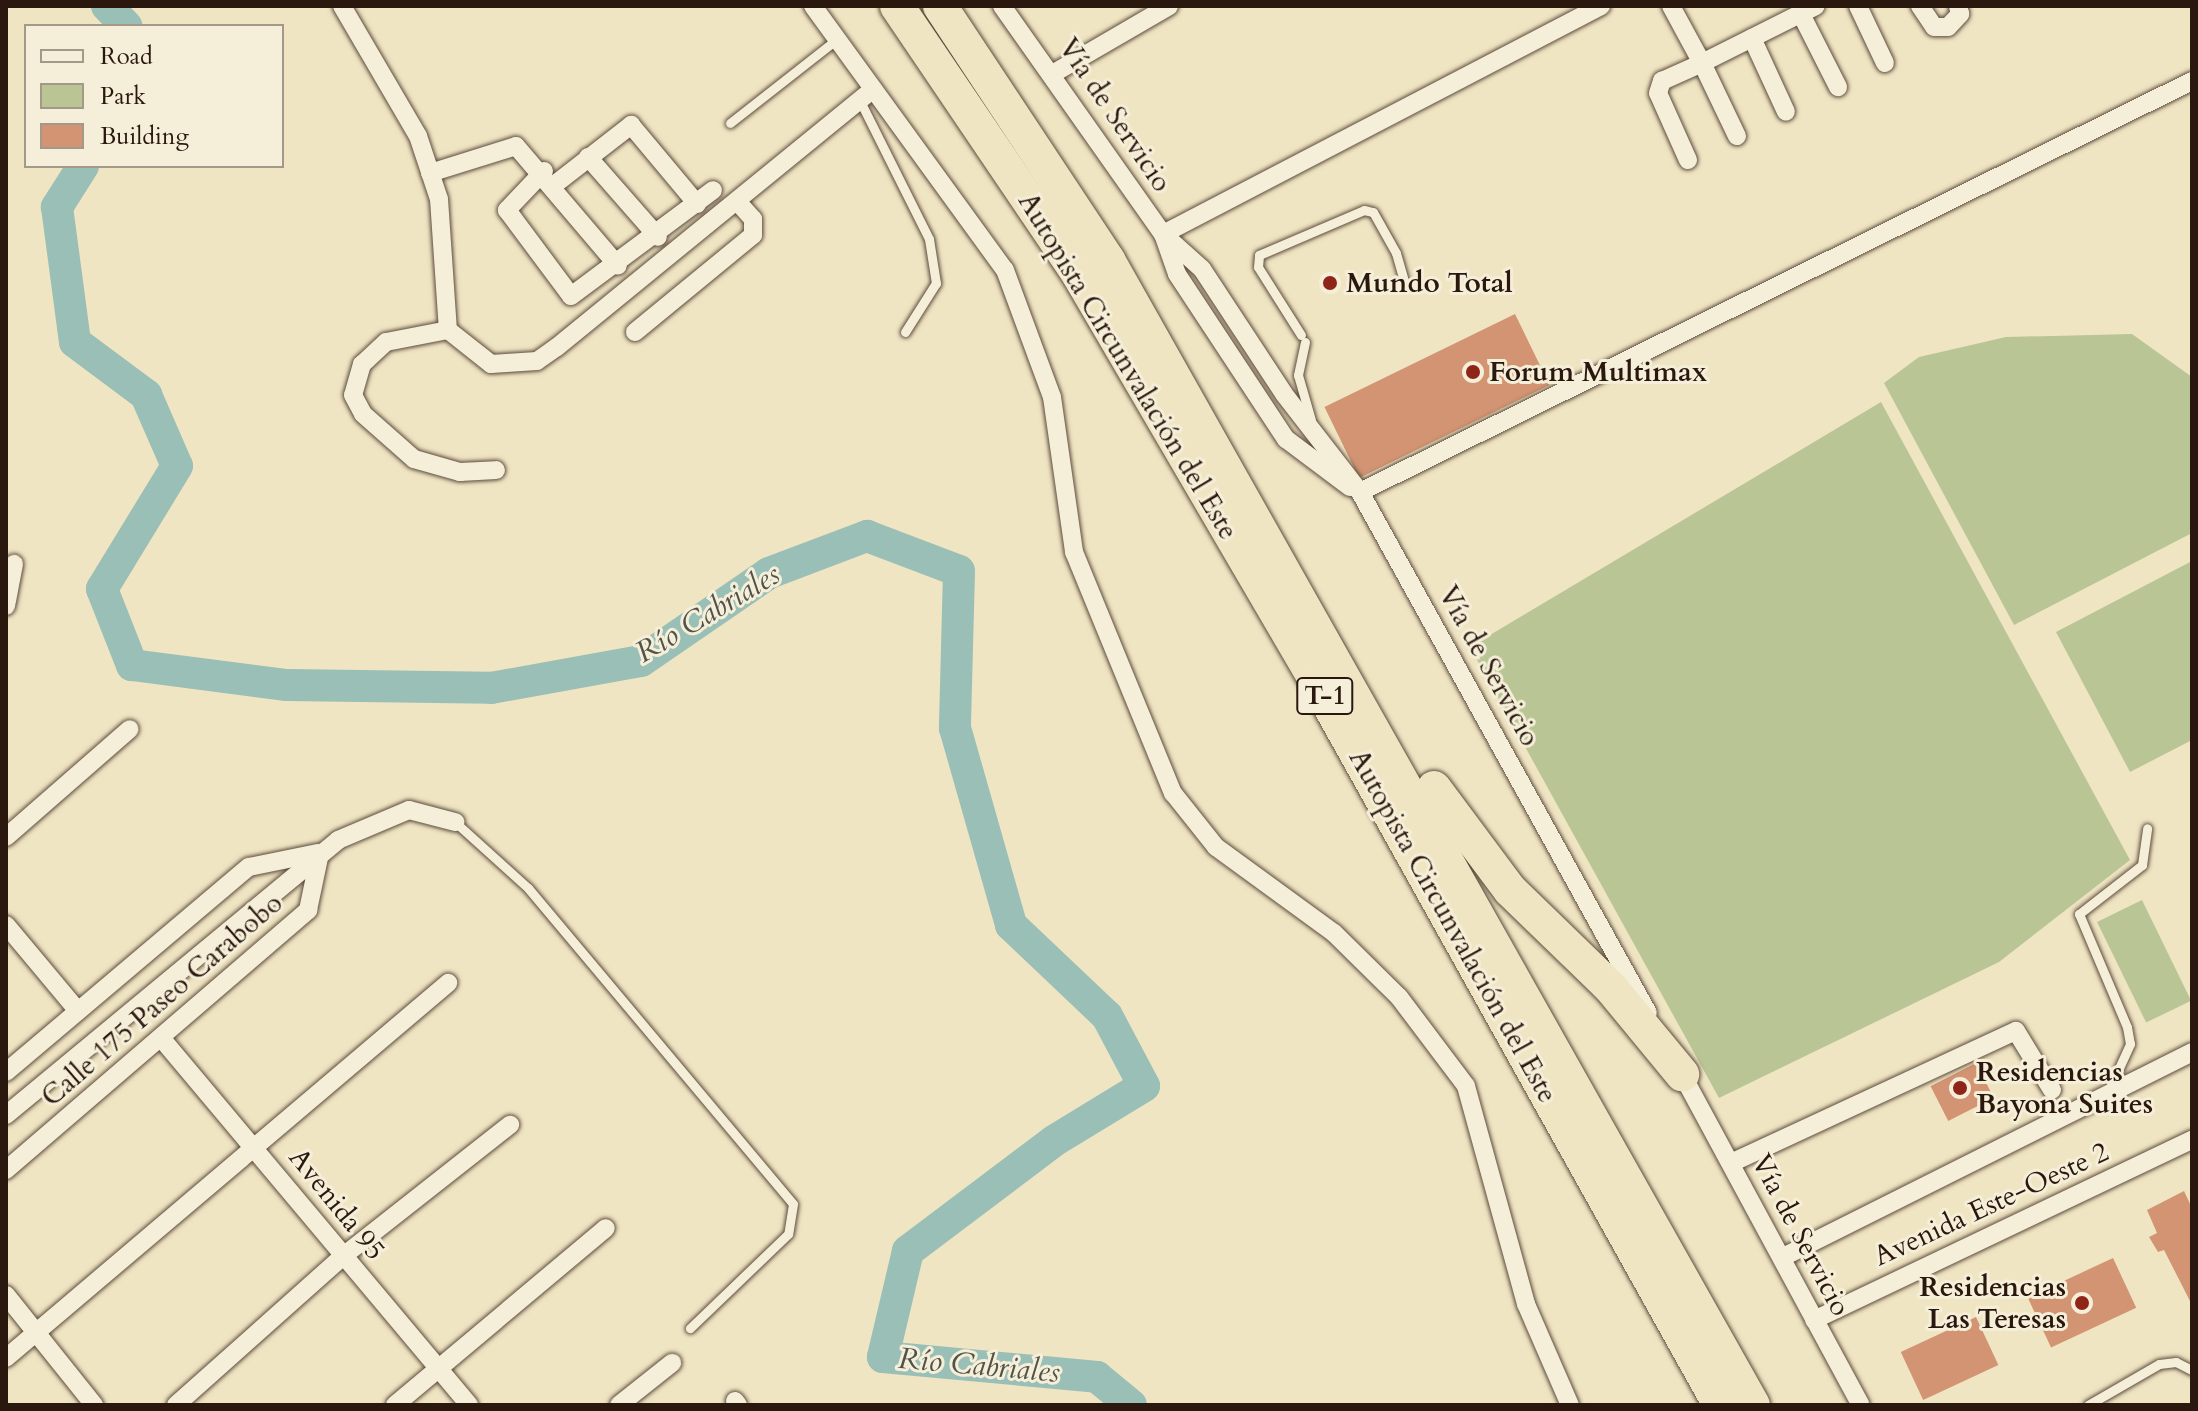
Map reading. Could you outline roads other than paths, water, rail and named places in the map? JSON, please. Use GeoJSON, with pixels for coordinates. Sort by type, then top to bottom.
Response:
{"type":"FeatureCollection","features":[{"type":"Feature","properties":{"kind":"highway","name":"Autopista Circunvalación del Este"},"geometry":{"type":"LineString","coordinates":[[897,6],[1079,275],[1317,683],[1720,1405]]}},
{"type":"Feature","properties":{"kind":"highway","name":"Autopista Circunvalación del Este"},"geometry":{"type":"LineString","coordinates":[[940,6],[1108,260],[1334,655],[1753,1405]]}},
{"type":"Feature","properties":{"kind":"highway"},"geometry":{"type":"LineString","coordinates":[[1334,655],[1422,767],[1460,831],[1611,988],[1682,1074]]}},
{"type":"Feature","properties":{"kind":"street"},"geometry":{"type":"LineString","coordinates":[[342,6],[394,90],[439,199],[448,330],[491,364],[537,361],[867,95]]}},
{"type":"Feature","properties":{"kind":"street"},"geometry":{"type":"LineString","coordinates":[[813,6],[837,39],[867,95],[1005,270],[1052,397],[1074,552],[1173,793],[1216,847],[1334,933],[1435,1037],[1466,1086],[1526,1304],[1570,1405]]}},
{"type":"Feature","properties":{"kind":"street","name":"Vía de Servicio"},"geometry":{"type":"LineString","coordinates":[[1002,6],[1054,73],[1163,234],[1177,274],[1286,439],[1360,492],[1783,1257],[1861,1405]]}},
{"type":"Feature","properties":{"kind":"street"},"geometry":{"type":"LineString","coordinates":[[1054,73],[1169,6]]}},
{"type":"Feature","properties":{"kind":"street"},"geometry":{"type":"LineString","coordinates":[[1601,6],[1163,234],[1202,269],[1284,394],[1360,492],[2192,81]]}},
{"type":"Feature","properties":{"kind":"street"},"geometry":{"type":"LineString","coordinates":[[1671,6],[1737,136]]}},
{"type":"Feature","properties":{"kind":"street"},"geometry":{"type":"LineString","coordinates":[[1858,6],[1885,63]]}},
{"type":"Feature","properties":{"kind":"street"},"geometry":{"type":"LineString","coordinates":[[1920,6],[1934,27],[1948,27],[1960,14],[1958,6]]}},
{"type":"Feature","properties":{"kind":"street"},"geometry":{"type":"LineString","coordinates":[[1688,160],[1656,86],[1808,10],[1838,87]]}},
{"type":"Feature","properties":{"kind":"street"},"geometry":{"type":"LineString","coordinates":[[1752,38],[1786,112]]}},
{"type":"Feature","properties":{"kind":"street"},"geometry":{"type":"LineString","coordinates":[[697,204],[631,125],[588,157],[549,178],[507,210],[562,290],[580,293],[658,237],[697,204],[713,190]]}},
{"type":"Feature","properties":{"kind":"street"},"geometry":{"type":"LineString","coordinates":[[430,173],[510,146],[549,178],[618,266]]}},
{"type":"Feature","properties":{"kind":"street"},"geometry":{"type":"LineString","coordinates":[[588,157],[658,237]]}},
{"type":"Feature","properties":{"kind":"street"},"geometry":{"type":"LineString","coordinates":[[635,332],[753,235],[753,219],[737,201]]}},
{"type":"Feature","properties":{"kind":"street"},"geometry":{"type":"LineString","coordinates":[[448,330],[386,342],[362,364],[353,395],[363,414],[414,459],[460,472],[496,470]]}},
{"type":"Feature","properties":{"kind":"street"},"geometry":{"type":"LineString","coordinates":[[1257,399],[1284,394]]}},
{"type":"Feature","properties":{"kind":"street"},"geometry":{"type":"LineString","coordinates":[[6,606],[14,564]]}},
{"type":"Feature","properties":{"kind":"street"},"geometry":{"type":"LineString","coordinates":[[6,837],[130,729]]}},
{"type":"Feature","properties":{"kind":"street"},"geometry":{"type":"LineString","coordinates":[[320,853],[390,814],[429,811],[455,822]]}},
{"type":"Feature","properties":{"kind":"street","name":"Calle 175 Paseo Carabobo"},"geometry":{"type":"LineString","coordinates":[[6,1072],[249,867],[320,853]]}},
{"type":"Feature","properties":{"kind":"street","name":"Calle 175 Paseo Carabobo"},"geometry":{"type":"LineString","coordinates":[[6,1170],[162,1039],[308,910],[320,853]]}},
{"type":"Feature","properties":{"kind":"street","name":"Calle 175 Paseo Carabobo"},"geometry":{"type":"LineString","coordinates":[[6,1115],[320,853]]}},
{"type":"Feature","properties":{"kind":"street"},"geometry":{"type":"LineString","coordinates":[[6,925],[78,1011]]}},
{"type":"Feature","properties":{"kind":"street"},"geometry":{"type":"LineString","coordinates":[[6,1358],[448,983]]}},
{"type":"Feature","properties":{"kind":"street"},"geometry":{"type":"LineString","coordinates":[[1731,1163],[2016,1031],[2052,1090]]}},
{"type":"Feature","properties":{"kind":"street","name":"Avenida 95"},"geometry":{"type":"LineString","coordinates":[[162,1039],[469,1405]]}},
{"type":"Feature","properties":{"kind":"street","name":"Avenida Este-Oeste 2"},"geometry":{"type":"LineString","coordinates":[[1783,1257],[2192,1052]]}},
{"type":"Feature","properties":{"kind":"street"},"geometry":{"type":"LineString","coordinates":[[176,1405],[342,1257],[510,1125]]}},
{"type":"Feature","properties":{"kind":"street","name":"Avenida Este-Oeste 2"},"geometry":{"type":"LineString","coordinates":[[1814,1320],[2192,1140]]}},
{"type":"Feature","properties":{"kind":"street"},"geometry":{"type":"LineString","coordinates":[[395,1405],[606,1228]]}},
{"type":"Feature","properties":{"kind":"street"},"geometry":{"type":"LineString","coordinates":[[6,1295],[94,1405]]}},
{"type":"Feature","properties":{"kind":"street"},"geometry":{"type":"LineString","coordinates":[[619,1405],[672,1363]]}},
{"type":"Feature","properties":{"kind":"lane"},"geometry":{"type":"LineString","coordinates":[[730,123],[837,39]]}},
{"type":"Feature","properties":{"kind":"lane"},"geometry":{"type":"LineString","coordinates":[[867,95],[929,239],[936,283],[905,332]]}},
{"type":"Feature","properties":{"kind":"lane"},"geometry":{"type":"LineString","coordinates":[[1314,431],[1298,375],[1303,339],[1258,267],[1259,255],[1364,210],[1373,212],[1396,253],[1405,285]]}},
{"type":"Feature","properties":{"kind":"lane"},"geometry":{"type":"LineString","coordinates":[[1231,357],[1258,354]]}},
{"type":"Feature","properties":{"kind":"lane"},"geometry":{"type":"LineString","coordinates":[[455,822],[528,888],[793,1204],[788,1234],[690,1328]]}},
{"type":"Feature","properties":{"kind":"lane"},"geometry":{"type":"LineString","coordinates":[[2107,1093],[2128,1035],[2079,914],[2142,865],[2147,828]]}},
{"type":"Feature","properties":{"kind":"lane"},"geometry":{"type":"LineString","coordinates":[[2088,1405],[2159,1364],[2192,1370]]}},
{"type":"Feature","properties":{"kind":"waterway","name":"Río Cabriales"},"geometry":{"type":"LineString","coordinates":[[107,6],[124,24]]}},
{"type":"Feature","properties":{"kind":"waterway","name":"Río Cabriales"},"geometry":{"type":"LineString","coordinates":[[82,168],[57,207],[75,342],[146,395],[177,466],[102,589],[132,665],[287,685],[491,688],[641,661],[769,573],[867,536],[959,571],[955,728],[1011,925],[1107,1016],[1144,1086],[1054,1141],[908,1251],[883,1357],[1097,1377],[1131,1405]]}},
{"type":"Feature","properties":{"kind":"place","name":"Mundo Total"},"geometry":{"type":"Point","coordinates":[1330,283]}},
{"type":"Feature","properties":{"kind":"place","name":"Forum Multimax"},"geometry":{"type":"Point","coordinates":[1473,372]}},
{"type":"Feature","properties":{"kind":"place","name":"Residencias Bayona Suites"},"geometry":{"type":"Point","coordinates":[1960,1088]}},
{"type":"Feature","properties":{"kind":"place","name":"Residencias Las Teresas"},"geometry":{"type":"Point","coordinates":[2082,1303]}}]}
